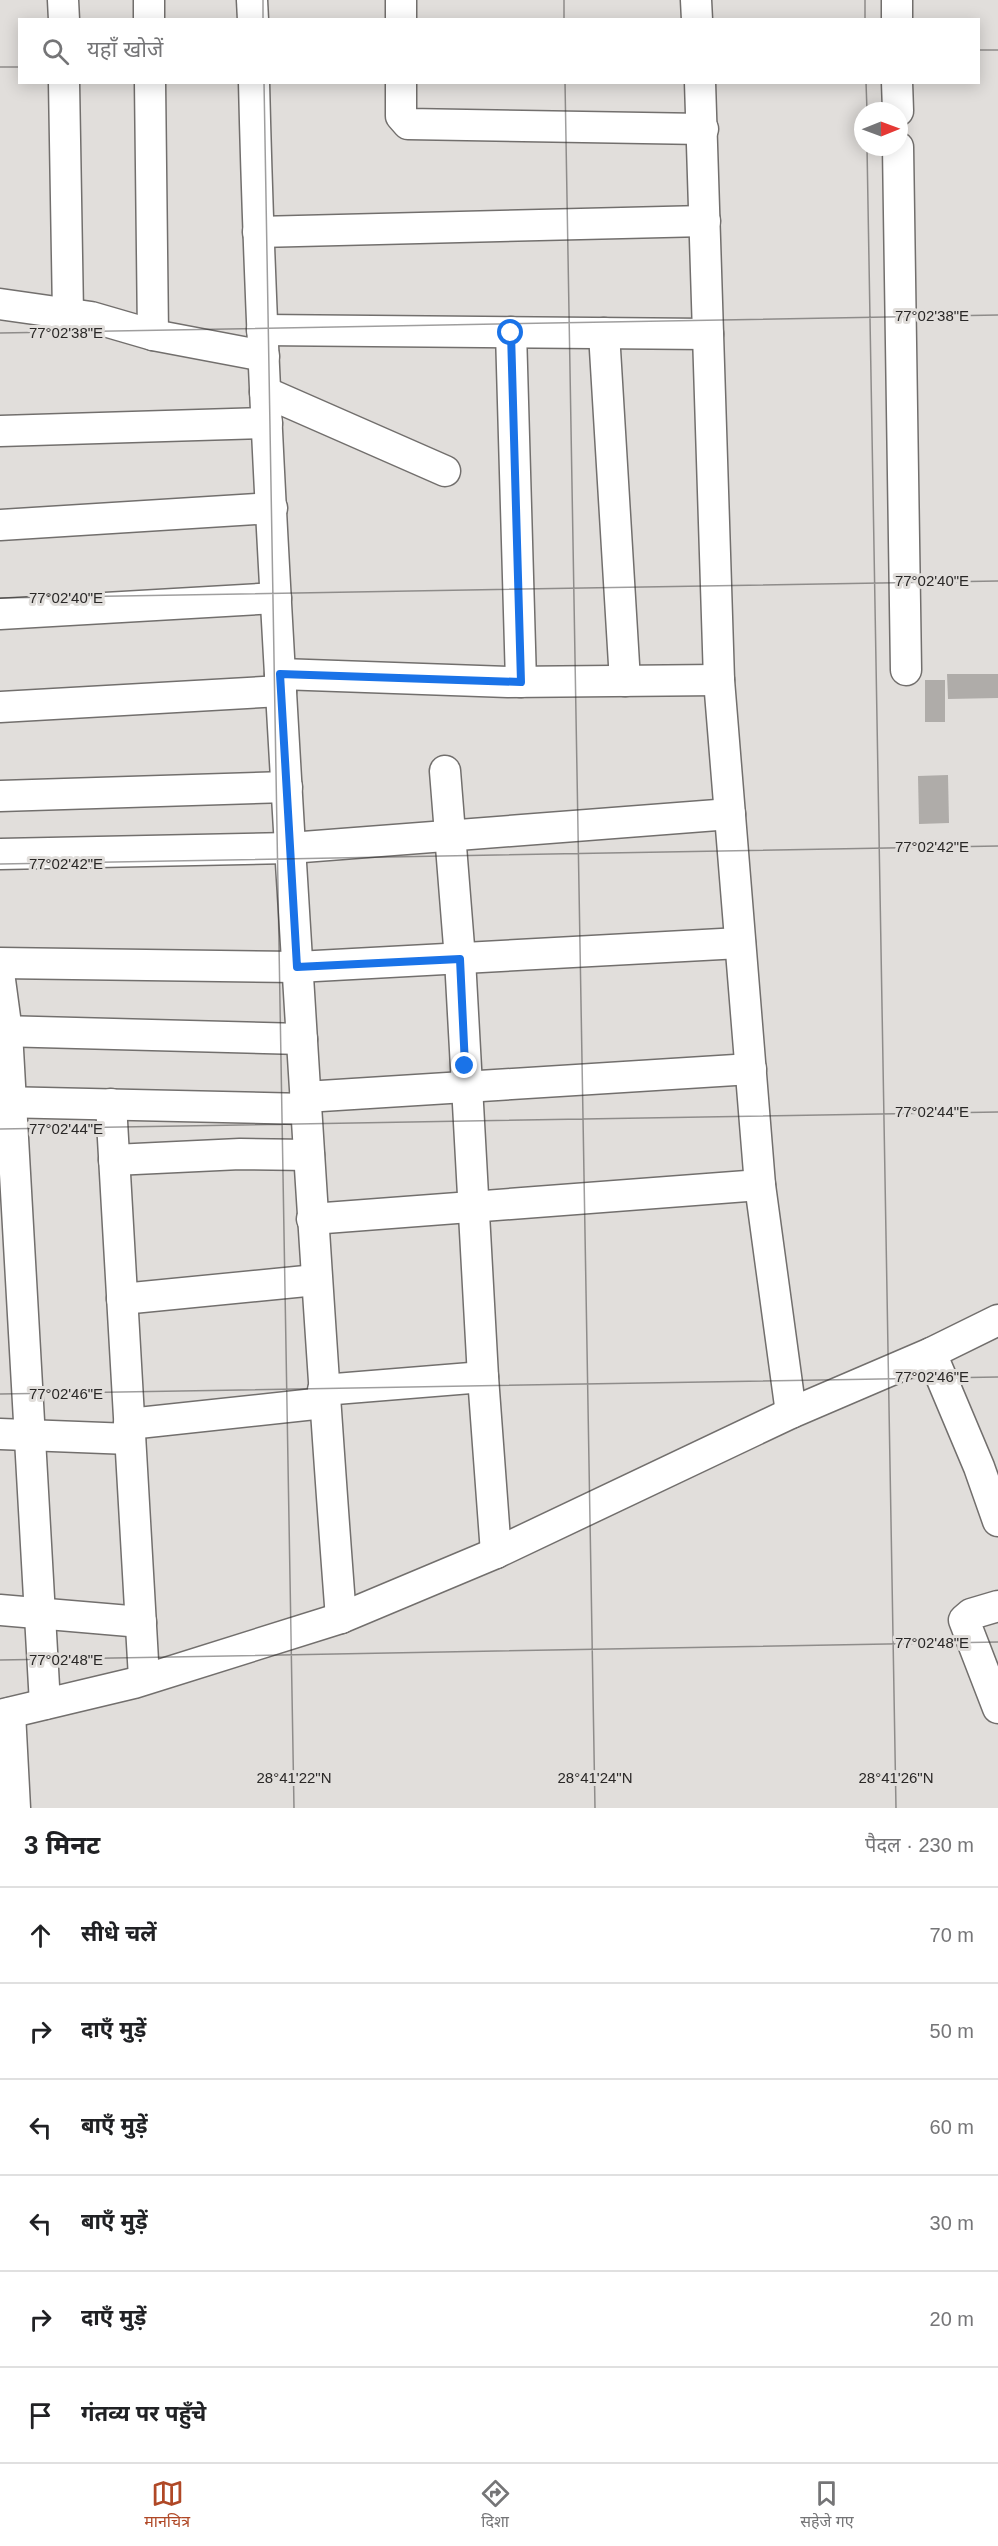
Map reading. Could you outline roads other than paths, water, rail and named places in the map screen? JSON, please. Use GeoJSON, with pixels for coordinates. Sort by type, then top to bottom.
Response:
{"type":"FeatureCollection","features":[{"type":"Feature","properties":{"kind":"street"},"geometry":{"type":"LineString","coordinates":[[63,0],[64,18]]}},
{"type":"Feature","properties":{"kind":"street"},"geometry":{"type":"LineString","coordinates":[[149,0],[150,18]]}},
{"type":"Feature","properties":{"kind":"street"},"geometry":{"type":"LineString","coordinates":[[252,0],[253,18]]}},
{"type":"Feature","properties":{"kind":"street"},"geometry":{"type":"LineString","coordinates":[[401,0],[401,18]]}},
{"type":"Feature","properties":{"kind":"street"},"geometry":{"type":"LineString","coordinates":[[696,0],[697,18]]}},
{"type":"Feature","properties":{"kind":"street"},"geometry":{"type":"LineString","coordinates":[[897,0],[897,18]]}},
{"type":"Feature","properties":{"kind":"street"},"geometry":{"type":"LineString","coordinates":[[64,84],[68,314]]}},
{"type":"Feature","properties":{"kind":"street"},"geometry":{"type":"LineString","coordinates":[[150,84],[153,335]]}},
{"type":"Feature","properties":{"kind":"street"},"geometry":{"type":"LineString","coordinates":[[254,84],[258,232],[276,598],[312,1219],[341,1618]]}},
{"type":"Feature","properties":{"kind":"street"},"geometry":{"type":"LineString","coordinates":[[401,84],[401,116],[408,124],[703,129]]}},
{"type":"Feature","properties":{"kind":"street"},"geometry":{"type":"LineString","coordinates":[[700,84],[719,680],[760,1185],[791,1413]]}},
{"type":"Feature","properties":{"kind":"street"},"geometry":{"type":"LineString","coordinates":[[897,84],[897,102]]}},
{"type":"Feature","properties":{"kind":"street"},"geometry":{"type":"LineString","coordinates":[[898,156],[906,670]]}},
{"type":"Feature","properties":{"kind":"street"},"geometry":{"type":"LineString","coordinates":[[258,232],[705,221]]}},
{"type":"Feature","properties":{"kind":"street"},"geometry":{"type":"LineString","coordinates":[[0,304],[91,317],[153,335],[263,343],[511,333],[708,334]]}},
{"type":"Feature","properties":{"kind":"street"},"geometry":{"type":"LineString","coordinates":[[511,333],[521,682]]}},
{"type":"Feature","properties":{"kind":"street"},"geometry":{"type":"LineString","coordinates":[[604,333],[625,681]]}},
{"type":"Feature","properties":{"kind":"street"},"geometry":{"type":"LineString","coordinates":[[265,392],[445,471]]}},
{"type":"Feature","properties":{"kind":"street"},"geometry":{"type":"LineString","coordinates":[[0,431],[267,423]]}},
{"type":"Feature","properties":{"kind":"street"},"geometry":{"type":"LineString","coordinates":[[0,525],[272,508]]}},
{"type":"Feature","properties":{"kind":"street"},"geometry":{"type":"LineString","coordinates":[[0,614],[276,598]]}},
{"type":"Feature","properties":{"kind":"street"},"geometry":{"type":"LineString","coordinates":[[0,707],[281,682],[719,680]]}},
{"type":"Feature","properties":{"kind":"street"},"geometry":{"type":"LineString","coordinates":[[445,771],[460,959],[483,1377],[496,1553]]}},
{"type":"Feature","properties":{"kind":"street"},"geometry":{"type":"LineString","coordinates":[[0,796],[287,787]]}},
{"type":"Feature","properties":{"kind":"street"},"geometry":{"type":"LineString","coordinates":[[0,854],[291,848],[730,814]]}},
{"type":"Feature","properties":{"kind":"street"},"geometry":{"type":"LineString","coordinates":[[0,963],[297,967],[740,943]]}},
{"type":"Feature","properties":{"kind":"street"},"geometry":{"type":"LineString","coordinates":[[0,980],[14,1435],[38,1613],[45,1704]]}},
{"type":"Feature","properties":{"kind":"street"},"geometry":{"type":"LineString","coordinates":[[3,1031],[302,1039]]}},
{"type":"Feature","properties":{"kind":"street"},"geometry":{"type":"LineString","coordinates":[[5,1103],[305,1103],[467,1086],[750,1069]]}},
{"type":"Feature","properties":{"kind":"street"},"geometry":{"type":"LineString","coordinates":[[111,1104],[144,1678]]}},
{"type":"Feature","properties":{"kind":"street"},"geometry":{"type":"LineString","coordinates":[[114,1160],[240,1154],[309,1155]]}},
{"type":"Feature","properties":{"kind":"street"},"geometry":{"type":"LineString","coordinates":[[312,1219],[760,1185]]}},
{"type":"Feature","properties":{"kind":"street"},"geometry":{"type":"LineString","coordinates":[[122,1299],[316,1280]]}},
{"type":"Feature","properties":{"kind":"street"},"geometry":{"type":"LineString","coordinates":[[15,1808],[5,1714],[144,1678],[341,1618],[496,1553],[791,1413],[931,1353],[998,1320]]}},
{"type":"Feature","properties":{"kind":"street"},"geometry":{"type":"LineString","coordinates":[[931,1353],[979,1467],[998,1521]]}},
{"type":"Feature","properties":{"kind":"street"},"geometry":{"type":"LineString","coordinates":[[14,1435],[130,1431],[324,1397],[483,1377]]}},
{"type":"Feature","properties":{"kind":"street"},"geometry":{"type":"LineString","coordinates":[[998,1606],[971,1614],[964,1620],[998,1708]]}},
{"type":"Feature","properties":{"kind":"street"},"geometry":{"type":"LineString","coordinates":[[0,1610],[141,1622]]}}]}
